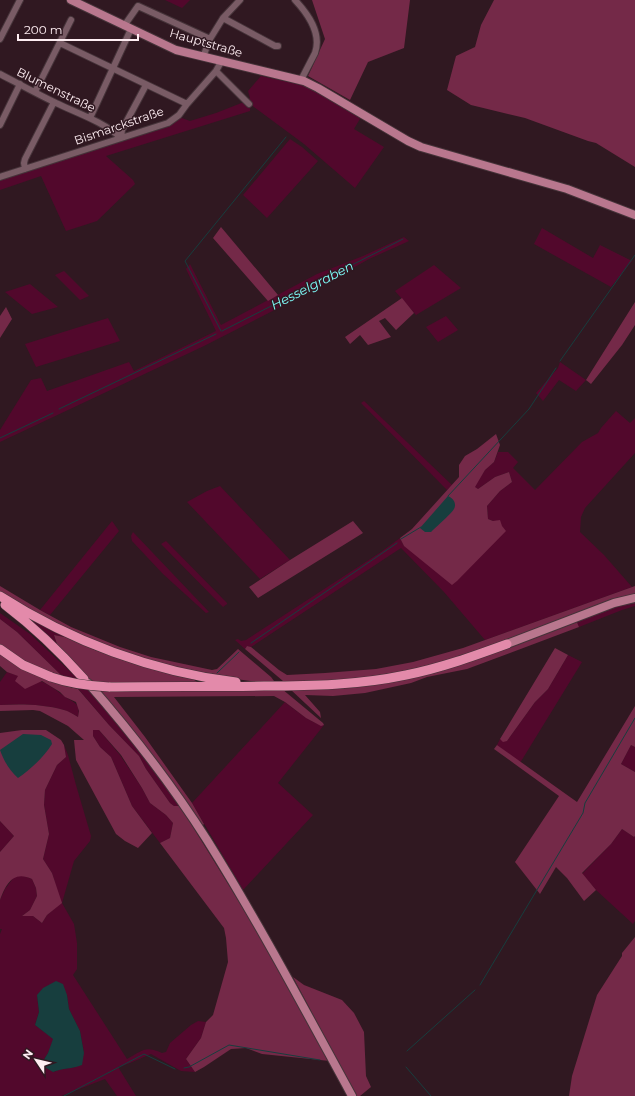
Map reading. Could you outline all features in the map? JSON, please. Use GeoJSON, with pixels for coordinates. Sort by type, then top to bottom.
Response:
{"type":"FeatureCollection","features":[{"type":"Feature","properties":{"kind":"highway"},"geometry":{"type":"LineString","coordinates":[[0,596],[40,620],[64,632],[124,656],[209,678],[275,686]]}},
{"type":"Feature","properties":{"kind":"highway"},"geometry":{"type":"LineString","coordinates":[[0,601],[48,641],[84,679]]}},
{"type":"Feature","properties":{"kind":"highway"},"geometry":{"type":"LineString","coordinates":[[0,609],[32,633],[84,679]]}},
{"type":"Feature","properties":{"kind":"highway"},"geometry":{"type":"LineString","coordinates":[[0,649],[22,665],[51,678],[88,686],[109,688],[308,686],[381,680],[407,675],[466,659],[507,644]]}},
{"type":"Feature","properties":{"kind":"main road","name":"Hauptstraße"},"geometry":{"type":"LineString","coordinates":[[71,0],[176,50],[301,80],[318,88],[408,141],[421,147],[567,189],[635,215]]}},
{"type":"Feature","properties":{"kind":"main road"},"geometry":{"type":"LineString","coordinates":[[507,644],[614,603],[635,598]]}},
{"type":"Feature","properties":{"kind":"main road"},"geometry":{"type":"LineString","coordinates":[[84,679],[136,740],[206,839],[262,933],[352,1096]]}},
{"type":"Feature","properties":{"kind":"street"},"geometry":{"type":"LineString","coordinates":[[0,39],[20,0]]}},
{"type":"Feature","properties":{"kind":"street"},"geometry":{"type":"LineString","coordinates":[[295,0],[307,14],[313,25],[317,38],[315,53],[301,80]]}},
{"type":"Feature","properties":{"kind":"street"},"geometry":{"type":"LineString","coordinates":[[203,57],[210,39],[223,18],[239,1]]}},
{"type":"Feature","properties":{"kind":"street"},"geometry":{"type":"LineString","coordinates":[[90,118],[113,68],[127,27],[138,6],[210,39]]}},
{"type":"Feature","properties":{"kind":"street"},"geometry":{"type":"LineString","coordinates":[[223,18],[278,46]]}},
{"type":"Feature","properties":{"kind":"street"},"geometry":{"type":"LineString","coordinates":[[35,92],[71,20]]}},
{"type":"Feature","properties":{"kind":"street"},"geometry":{"type":"LineString","coordinates":[[60,43],[186,104]]}},
{"type":"Feature","properties":{"kind":"street","name":"Bismarckstraße"},"geometry":{"type":"LineString","coordinates":[[0,177],[168,123],[179,115],[186,104],[216,71],[221,62]]}},
{"type":"Feature","properties":{"kind":"street"},"geometry":{"type":"LineString","coordinates":[[216,71],[249,104]]}},
{"type":"Feature","properties":{"kind":"street","name":"Blumenstraße"},"geometry":{"type":"LineString","coordinates":[[0,74],[54,102],[90,118],[121,138]]}},
{"type":"Feature","properties":{"kind":"street"},"geometry":{"type":"LineString","coordinates":[[0,125],[20,84]]}},
{"type":"Feature","properties":{"kind":"street"},"geometry":{"type":"LineString","coordinates":[[121,138],[122,130],[146,85]]}},
{"type":"Feature","properties":{"kind":"street"},"geometry":{"type":"LineString","coordinates":[[25,169],[25,159],[54,102]]}},
{"type":"Feature","properties":{"kind":"shaded area"},"geometry":{"type":"Polygon","coordinates":[[[165,0],[190,0],[182,8],[165,0]]]}},
{"type":"Feature","properties":{"kind":"shaded area"},"geometry":{"type":"Polygon","coordinates":[[[312,0],[410,0],[404,48],[368,62],[350,100],[308,76],[325,39],[312,0]]]}},
{"type":"Feature","properties":{"kind":"shaded area"},"geometry":{"type":"Polygon","coordinates":[[[494,0],[635,0],[635,167],[596,143],[525,118],[471,105],[447,90],[456,56],[475,47],[481,25],[494,0]]]}},
{"type":"Feature","properties":{"kind":"shaded area"},"geometry":{"type":"Polygon","coordinates":[[[261,76],[308,86],[361,117],[354,129],[384,147],[355,188],[304,144],[246,101],[250,98],[248,91],[261,76]]]}},
{"type":"Feature","properties":{"kind":"shaded area"},"geometry":{"type":"Polygon","coordinates":[[[244,102],[250,108],[250,111],[106,156],[133,180],[135,184],[97,221],[66,231],[41,176],[0,190],[0,180],[170,126],[179,117],[190,121],[244,102]]]}},
{"type":"Feature","properties":{"kind":"shaded area"},"geometry":{"type":"Polygon","coordinates":[[[290,139],[318,161],[267,218],[243,195],[290,139]]]}},
{"type":"Feature","properties":{"kind":"shaded area"},"geometry":{"type":"Polygon","coordinates":[[[221,227],[278,295],[268,301],[213,238],[221,227]]]}},
{"type":"Feature","properties":{"kind":"shaded area"},"geometry":{"type":"Polygon","coordinates":[[[542,228],[593,258],[600,245],[632,261],[611,287],[534,244],[542,228]]]}},
{"type":"Feature","properties":{"kind":"shaded area"},"geometry":{"type":"Polygon","coordinates":[[[404,237],[409,241],[369,259],[308,293],[204,346],[0,442],[0,430],[31,380],[41,378],[47,391],[129,362],[134,371],[216,331],[186,269],[190,264],[221,325],[317,274],[363,256],[404,237]]]}},
{"type":"Feature","properties":{"kind":"shaded area"},"geometry":{"type":"Polygon","coordinates":[[[434,265],[461,288],[416,315],[395,291],[434,265]]]}},
{"type":"Feature","properties":{"kind":"shaded area"},"geometry":{"type":"Polygon","coordinates":[[[64,271],[89,296],[80,300],[55,275],[64,271]]]}},
{"type":"Feature","properties":{"kind":"shaded area"},"geometry":{"type":"Polygon","coordinates":[[[30,284],[58,307],[32,314],[5,292],[30,284]]]}},
{"type":"Feature","properties":{"kind":"shaded area"},"geometry":{"type":"Polygon","coordinates":[[[402,298],[414,313],[396,330],[385,318],[379,321],[391,337],[368,345],[360,335],[350,344],[345,337],[402,298]]]}},
{"type":"Feature","properties":{"kind":"shaded area"},"geometry":{"type":"Polygon","coordinates":[[[635,302],[635,325],[622,345],[591,384],[586,380],[635,302]]]}},
{"type":"Feature","properties":{"kind":"shaded area"},"geometry":{"type":"Polygon","coordinates":[[[6,307],[12,319],[0,338],[0,316],[6,307]]]}},
{"type":"Feature","properties":{"kind":"shaded area"},"geometry":{"type":"Polygon","coordinates":[[[446,316],[458,330],[438,342],[426,327],[446,316]]]}},
{"type":"Feature","properties":{"kind":"shaded area"},"geometry":{"type":"Polygon","coordinates":[[[108,318],[120,341],[36,367],[25,344],[108,318]]]}},
{"type":"Feature","properties":{"kind":"shaded area"},"geometry":{"type":"Polygon","coordinates":[[[560,362],[586,380],[576,391],[559,380],[543,401],[536,393],[558,368],[560,362]]]}},
{"type":"Feature","properties":{"kind":"shaded area"},"geometry":{"type":"Polygon","coordinates":[[[364,401],[452,485],[447,490],[361,403],[364,401]]]}},
{"type":"Feature","properties":{"kind":"shaded area"},"geometry":{"type":"Polygon","coordinates":[[[616,411],[630,423],[635,418],[635,453],[585,508],[581,517],[580,532],[604,555],[632,587],[485,640],[444,592],[401,548],[251,647],[247,646],[245,649],[235,640],[246,640],[400,538],[404,546],[493,521],[488,519],[487,506],[500,491],[512,482],[509,472],[495,477],[478,489],[474,487],[485,470],[494,462],[498,452],[508,452],[518,462],[513,468],[535,490],[582,442],[598,433],[616,411]]]}},
{"type":"Feature","properties":{"kind":"shaded area"},"geometry":{"type":"Polygon","coordinates":[[[496,434],[500,445],[494,462],[485,470],[475,487],[478,489],[495,477],[509,472],[512,482],[500,491],[487,506],[488,519],[493,521],[500,520],[506,531],[452,585],[404,546],[400,538],[412,529],[459,477],[459,465],[465,456],[477,449],[496,434]]]}},
{"type":"Feature","properties":{"kind":"shaded area"},"geometry":{"type":"Polygon","coordinates":[[[220,486],[290,560],[260,579],[187,502],[220,486]]]}},
{"type":"Feature","properties":{"kind":"shaded area"},"geometry":{"type":"Polygon","coordinates":[[[112,521],[119,531],[50,615],[40,610],[112,521]]]}},
{"type":"Feature","properties":{"kind":"shaded area"},"geometry":{"type":"Polygon","coordinates":[[[353,521],[363,533],[258,598],[249,587],[290,560],[353,521]]]}},
{"type":"Feature","properties":{"kind":"shaded area"},"geometry":{"type":"Polygon","coordinates":[[[133,532],[209,612],[206,613],[163,574],[132,541],[131,536],[133,532]]]}},
{"type":"Feature","properties":{"kind":"shaded area"},"geometry":{"type":"Polygon","coordinates":[[[166,541],[227,604],[223,607],[161,544],[166,541]]]}},
{"type":"Feature","properties":{"kind":"shaded area"},"geometry":{"type":"Polygon","coordinates":[[[0,586],[71,627],[120,647],[151,657],[212,670],[217,669],[238,649],[274,681],[257,682],[221,677],[149,661],[72,633],[0,593],[0,586]]]}},
{"type":"Feature","properties":{"kind":"shaded area"},"geometry":{"type":"Polygon","coordinates":[[[635,586],[635,595],[447,662],[383,677],[300,683],[283,681],[245,649],[247,646],[251,647],[287,675],[376,669],[413,662],[463,648],[635,586]]]}},
{"type":"Feature","properties":{"kind":"shaded area"},"geometry":{"type":"Polygon","coordinates":[[[635,601],[635,606],[579,627],[576,620],[635,601]]]}},
{"type":"Feature","properties":{"kind":"shaded area"},"geometry":{"type":"Polygon","coordinates":[[[0,613],[30,634],[90,690],[161,778],[180,806],[174,806],[170,803],[146,769],[139,756],[109,725],[69,678],[63,677],[17,632],[0,619],[0,613]]]}},
{"type":"Feature","properties":{"kind":"shaded area"},"geometry":{"type":"Polygon","coordinates":[[[20,613],[70,638],[54,635],[57,644],[20,613]]]}},
{"type":"Feature","properties":{"kind":"shaded area"},"geometry":{"type":"Polygon","coordinates":[[[0,619],[17,632],[63,677],[42,671],[0,647],[0,619]]]}},
{"type":"Feature","properties":{"kind":"shaded area"},"geometry":{"type":"Polygon","coordinates":[[[576,620],[579,627],[467,669],[427,677],[411,683],[365,693],[333,696],[305,695],[320,712],[321,718],[290,689],[390,681],[576,620]]]}},
{"type":"Feature","properties":{"kind":"shaded area"},"geometry":{"type":"Polygon","coordinates":[[[54,635],[70,638],[95,650],[129,662],[159,671],[190,677],[200,684],[93,684],[57,644],[54,635]]]}},
{"type":"Feature","properties":{"kind":"shaded area"},"geometry":{"type":"Polygon","coordinates":[[[555,648],[568,655],[548,689],[535,702],[507,741],[503,742],[500,739],[555,648]]]}},
{"type":"Feature","properties":{"kind":"shaded area"},"geometry":{"type":"Polygon","coordinates":[[[0,653],[66,686],[78,689],[109,725],[139,756],[146,769],[170,803],[174,806],[180,806],[246,913],[330,1061],[262,1054],[246,1048],[231,1049],[195,1072],[186,1059],[201,1038],[206,1022],[213,1015],[228,962],[224,928],[160,843],[170,838],[173,823],[166,815],[150,803],[121,755],[99,730],[93,730],[93,736],[100,747],[111,757],[132,806],[152,833],[138,848],[116,834],[76,760],[74,740],[84,740],[68,726],[40,711],[0,711],[0,705],[32,705],[56,708],[67,711],[78,717],[79,711],[76,702],[65,697],[60,692],[42,681],[25,689],[15,681],[18,676],[7,672],[0,666],[0,653]]]}},
{"type":"Feature","properties":{"kind":"shaded area"},"geometry":{"type":"Polygon","coordinates":[[[568,655],[582,662],[520,763],[497,745],[500,739],[507,741],[535,702],[548,689],[568,655]]]}},
{"type":"Feature","properties":{"kind":"shaded area"},"geometry":{"type":"Polygon","coordinates":[[[7,672],[40,681],[50,686],[76,704],[79,712],[78,717],[64,710],[48,707],[0,705],[0,682],[7,672]]]}},
{"type":"Feature","properties":{"kind":"shaded area"},"geometry":{"type":"Polygon","coordinates":[[[282,689],[324,725],[321,726],[306,718],[285,702],[274,696],[114,697],[145,737],[192,803],[204,824],[201,827],[100,691],[282,689]]]}},
{"type":"Feature","properties":{"kind":"shaded area"},"geometry":{"type":"Polygon","coordinates":[[[285,702],[309,720],[324,725],[278,783],[313,815],[243,890],[192,803],[285,702]]]}},
{"type":"Feature","properties":{"kind":"shaded area"},"geometry":{"type":"Polygon","coordinates":[[[635,706],[635,747],[631,745],[621,764],[635,772],[635,836],[634,837],[622,829],[611,844],[582,873],[596,890],[584,901],[567,878],[556,867],[540,894],[515,862],[559,796],[494,749],[497,745],[577,802],[635,706]]]}},
{"type":"Feature","properties":{"kind":"shaded area"},"geometry":{"type":"Polygon","coordinates":[[[22,730],[46,730],[61,740],[64,745],[66,757],[57,765],[45,790],[44,805],[49,834],[43,859],[52,873],[62,903],[47,915],[42,923],[33,916],[22,916],[30,910],[37,896],[36,888],[32,879],[20,876],[15,877],[8,884],[0,900],[0,852],[14,836],[0,821],[0,733],[22,730]]]}},
{"type":"Feature","properties":{"kind":"shaded area"},"geometry":{"type":"Polygon","coordinates":[[[93,730],[99,730],[120,755],[150,803],[166,815],[173,823],[170,838],[160,843],[132,806],[111,757],[100,747],[93,736],[93,730]]]}},
{"type":"Feature","properties":{"kind":"shaded area"},"geometry":{"type":"Polygon","coordinates":[[[64,745],[91,836],[90,841],[74,861],[62,903],[74,924],[77,943],[77,969],[73,975],[127,1059],[140,1051],[147,1049],[162,1053],[166,1052],[170,1043],[191,1025],[198,1021],[206,1022],[201,1038],[186,1059],[195,1072],[181,1071],[151,1054],[118,1067],[136,1096],[117,1096],[105,1079],[61,1096],[0,1096],[0,934],[2,929],[0,929],[0,900],[5,889],[14,877],[21,875],[32,879],[36,888],[37,896],[30,910],[22,916],[33,916],[42,923],[47,915],[61,903],[52,873],[43,859],[49,834],[44,805],[45,790],[57,765],[66,757],[64,745]],[[37,995],[39,1012],[35,1025],[54,1039],[43,1061],[53,1072],[75,1067],[84,1053],[80,1031],[69,1009],[67,995],[37,995]]]}},
{"type":"Feature","properties":{"kind":"shaded area"},"geometry":{"type":"Polygon","coordinates":[[[631,745],[635,747],[635,772],[621,764],[631,745]]]}},
{"type":"Feature","properties":{"kind":"shaded area"},"geometry":{"type":"Polygon","coordinates":[[[0,821],[14,836],[0,852],[0,821]]]}},
{"type":"Feature","properties":{"kind":"shaded area"},"geometry":{"type":"Polygon","coordinates":[[[622,829],[634,837],[635,836],[635,921],[633,924],[596,890],[582,874],[611,844],[622,829]]]}},
{"type":"Feature","properties":{"kind":"shaded area"},"geometry":{"type":"Polygon","coordinates":[[[635,937],[635,1096],[569,1096],[572,1076],[597,995],[622,956],[622,953],[635,937]]]}},
{"type":"Feature","properties":{"kind":"shaded area"},"geometry":{"type":"Polygon","coordinates":[[[293,977],[304,985],[342,1000],[354,1013],[364,1032],[366,1076],[371,1087],[360,1096],[356,1096],[293,977]]]}},
{"type":"Feature","properties":{"kind":"water"},"geometry":{"type":"Polygon","coordinates":[[[448,496],[454,501],[454,509],[431,532],[425,532],[420,528],[448,496]]]}},
{"type":"Feature","properties":{"kind":"water"},"geometry":{"type":"Polygon","coordinates":[[[23,734],[41,735],[51,740],[52,744],[45,754],[28,771],[18,778],[7,765],[0,750],[23,734]]]}},
{"type":"Feature","properties":{"kind":"water"},"geometry":{"type":"Polygon","coordinates":[[[56,981],[63,984],[67,995],[69,1009],[80,1031],[84,1053],[82,1065],[53,1072],[43,1066],[43,1061],[48,1053],[53,1039],[35,1025],[39,1012],[37,995],[43,988],[56,981]]]}},
{"type":"Feature","properties":{"kind":"waterway"},"geometry":{"type":"LineString","coordinates":[[221,331],[185,261],[286,137]]}},
{"type":"Feature","properties":{"kind":"waterway","name":"Hesselgraben"},"geometry":{"type":"LineString","coordinates":[[222,331],[403,239]]}},
{"type":"Feature","properties":{"kind":"waterway"},"geometry":{"type":"LineString","coordinates":[[560,361],[635,255]]}},
{"type":"Feature","properties":{"kind":"waterway","name":"Hesselgraben"},"geometry":{"type":"LineString","coordinates":[[59,409],[216,334]]}},
{"type":"Feature","properties":{"kind":"waterway"},"geometry":{"type":"LineString","coordinates":[[448,496],[529,409],[556,368]]}},
{"type":"Feature","properties":{"kind":"waterway","name":"Hesselgraben"},"geometry":{"type":"LineString","coordinates":[[0,438],[53,413]]}},
{"type":"Feature","properties":{"kind":"waterway"},"geometry":{"type":"LineString","coordinates":[[401,539],[421,527]]}},
{"type":"Feature","properties":{"kind":"waterway"},"geometry":{"type":"LineString","coordinates":[[251,643],[397,543]]}},
{"type":"Feature","properties":{"kind":"waterway"},"geometry":{"type":"LineString","coordinates":[[217,673],[239,652]]}},
{"type":"Feature","properties":{"kind":"waterway"},"geometry":{"type":"LineString","coordinates":[[480,985],[583,813],[585,803],[635,718]]}},
{"type":"Feature","properties":{"kind":"waterway"},"geometry":{"type":"LineString","coordinates":[[407,1051],[475,990]]}},
{"type":"Feature","properties":{"kind":"waterway"},"geometry":{"type":"LineString","coordinates":[[184,1068],[189,1067],[229,1045],[320,1060]]}},
{"type":"Feature","properties":{"kind":"waterway"},"geometry":{"type":"LineString","coordinates":[[64,1096],[144,1054],[175,1069]]}},
{"type":"Feature","properties":{"kind":"waterway"},"geometry":{"type":"LineString","coordinates":[[406,1067],[431,1096]]}}]}
